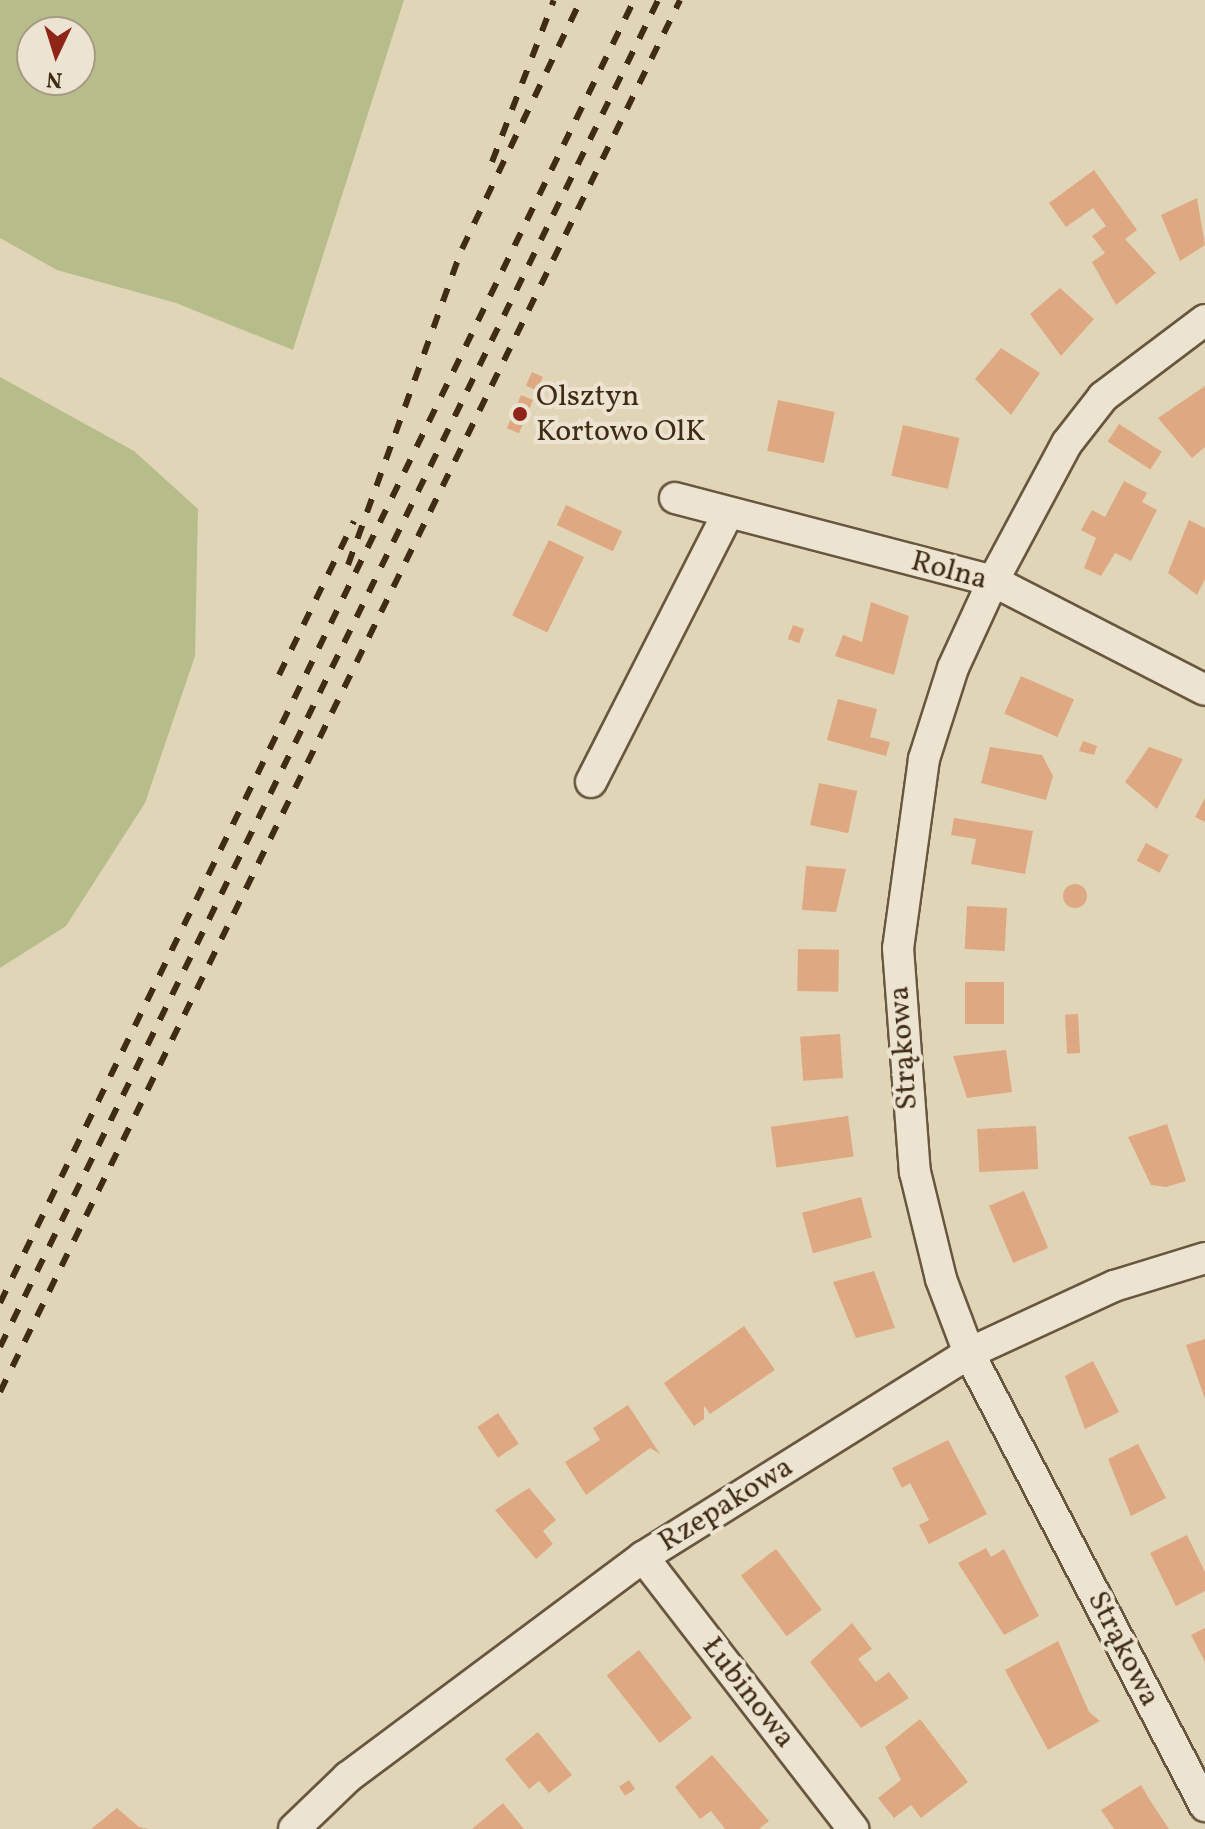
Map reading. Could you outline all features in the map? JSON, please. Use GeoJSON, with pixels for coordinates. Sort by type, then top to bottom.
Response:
{"type":"FeatureCollection","features":[{"type":"Feature","properties":{"kind":"street","name":"Strąkowa"},"geometry":{"type":"LineString","coordinates":[[1205,320],[1103,397],[1067,443],[993,581],[953,668],[924,759],[898,948],[915,1172],[941,1279],[969,1353],[1205,1806]]}},
{"type":"Feature","properties":{"kind":"street","name":"Rolna"},"geometry":{"type":"LineString","coordinates":[[675,498],[727,515],[993,581],[1205,690]]}},
{"type":"Feature","properties":{"kind":"street"},"geometry":{"type":"LineString","coordinates":[[591,782],[727,515]]}},
{"type":"Feature","properties":{"kind":"street","name":"Rzepakowa"},"geometry":{"type":"LineString","coordinates":[[294,1829],[348,1777],[643,1557],[969,1353],[1114,1286],[1205,1258]]}},
{"type":"Feature","properties":{"kind":"street","name":"Łubinowa"},"geometry":{"type":"LineString","coordinates":[[643,1557],[853,1829]]}},
{"type":"Feature","properties":{"kind":"green space"},"geometry":{"type":"Polygon","coordinates":[[[0,0],[404,0],[293,350],[176,303],[57,270],[0,238],[0,0]]]}},
{"type":"Feature","properties":{"kind":"green space"},"geometry":{"type":"Polygon","coordinates":[[[0,377],[134,451],[198,509],[195,656],[145,803],[66,926],[0,968],[0,377]]]}},
{"type":"Feature","properties":{"kind":"building"},"geometry":{"type":"Polygon","coordinates":[[[1094,170],[1137,230],[1125,239],[1156,273],[1116,305],[1092,262],[1105,253],[1092,236],[1106,226],[1093,208],[1066,227],[1049,203],[1094,170]]]}},
{"type":"Feature","properties":{"kind":"building"},"geometry":{"type":"Polygon","coordinates":[[[1197,198],[1205,245],[1180,261],[1161,215],[1197,198]]]}},
{"type":"Feature","properties":{"kind":"building"},"geometry":{"type":"Polygon","coordinates":[[[1060,288],[1094,319],[1061,356],[1030,314],[1060,288]]]}},
{"type":"Feature","properties":{"kind":"building"},"geometry":{"type":"Polygon","coordinates":[[[1001,348],[1040,373],[1011,415],[975,379],[1001,348]]]}},
{"type":"Feature","properties":{"kind":"building","name":"Olsztyn Kortowo OlK"},"geometry":{"type":"Polygon","coordinates":[[[532,372],[543,377],[537,391],[526,386],[532,372]]]}},
{"type":"Feature","properties":{"kind":"building"},"geometry":{"type":"Polygon","coordinates":[[[1205,386],[1205,447],[1192,458],[1158,418],[1205,386]]]}},
{"type":"Feature","properties":{"kind":"building","name":"Olsztyn Kortowo OlK"},"geometry":{"type":"Polygon","coordinates":[[[521,395],[533,400],[519,433],[507,428],[521,395]]]}},
{"type":"Feature","properties":{"kind":"building"},"geometry":{"type":"Polygon","coordinates":[[[778,400],[835,412],[824,463],[767,451],[778,400]]]}},
{"type":"Feature","properties":{"kind":"building"},"geometry":{"type":"Polygon","coordinates":[[[1119,424],[1162,452],[1150,469],[1108,442],[1119,424]]]}},
{"type":"Feature","properties":{"kind":"building"},"geometry":{"type":"Polygon","coordinates":[[[903,425],[960,438],[948,489],[891,476],[903,425]]]}},
{"type":"Feature","properties":{"kind":"building"},"geometry":{"type":"Polygon","coordinates":[[[1124,481],[1147,493],[1142,502],[1157,510],[1131,561],[1115,553],[1101,576],[1084,568],[1096,538],[1081,530],[1092,510],[1105,517],[1124,481]]]}},
{"type":"Feature","properties":{"kind":"building"},"geometry":{"type":"Polygon","coordinates":[[[566,505],[622,531],[613,551],[557,525],[566,505]]]}},
{"type":"Feature","properties":{"kind":"building"},"geometry":{"type":"Polygon","coordinates":[[[1189,520],[1205,528],[1205,579],[1197,595],[1168,573],[1189,520]]]}},
{"type":"Feature","properties":{"kind":"building"},"geometry":{"type":"Polygon","coordinates":[[[549,540],[584,557],[547,633],[512,615],[549,540]]]}},
{"type":"Feature","properties":{"kind":"building"},"geometry":{"type":"Polygon","coordinates":[[[871,602],[909,616],[894,675],[835,656],[843,635],[862,642],[871,602]]]}},
{"type":"Feature","properties":{"kind":"building"},"geometry":{"type":"Polygon","coordinates":[[[793,625],[804,629],[799,643],[788,639],[793,625]]]}},
{"type":"Feature","properties":{"kind":"building"},"geometry":{"type":"Polygon","coordinates":[[[1021,676],[1074,700],[1057,737],[1004,713],[1021,676]]]}},
{"type":"Feature","properties":{"kind":"building"},"geometry":{"type":"Polygon","coordinates":[[[838,699],[877,709],[870,737],[890,742],[886,756],[827,740],[838,699]]]}},
{"type":"Feature","properties":{"kind":"building"},"geometry":{"type":"Polygon","coordinates":[[[1083,741],[1097,746],[1094,755],[1079,751],[1083,741]]]}},
{"type":"Feature","properties":{"kind":"building"},"geometry":{"type":"Polygon","coordinates":[[[990,747],[1042,755],[1053,776],[1046,800],[981,783],[990,747]]]}},
{"type":"Feature","properties":{"kind":"building"},"geometry":{"type":"Polygon","coordinates":[[[1149,747],[1183,759],[1157,809],[1125,782],[1149,747]]]}},
{"type":"Feature","properties":{"kind":"building"},"geometry":{"type":"Polygon","coordinates":[[[819,783],[857,791],[848,833],[810,825],[819,783]]]}},
{"type":"Feature","properties":{"kind":"building"},"geometry":{"type":"Polygon","coordinates":[[[1205,798],[1205,822],[1195,817],[1205,798]]]}},
{"type":"Feature","properties":{"kind":"building"},"geometry":{"type":"Polygon","coordinates":[[[954,818],[1033,831],[1025,874],[971,864],[976,839],[951,835],[954,818]]]}},
{"type":"Feature","properties":{"kind":"building"},"geometry":{"type":"Polygon","coordinates":[[[1146,843],[1169,855],[1160,873],[1137,861],[1146,843]]]}},
{"type":"Feature","properties":{"kind":"building"},"geometry":{"type":"Polygon","coordinates":[[[806,866],[846,869],[836,912],[802,910],[806,866]]]}},
{"type":"Feature","properties":{"kind":"building"},"geometry":{"type":"Polygon","coordinates":[[[1075,884],[1086,891],[1087,896],[1080,907],[1075,908],[1064,901],[1063,896],[1070,885],[1075,884]]]}},
{"type":"Feature","properties":{"kind":"building"},"geometry":{"type":"Polygon","coordinates":[[[967,906],[1007,908],[1005,951],[965,949],[967,906]]]}},
{"type":"Feature","properties":{"kind":"building"},"geometry":{"type":"Polygon","coordinates":[[[798,949],[839,950],[838,992],[797,991],[798,949]]]}},
{"type":"Feature","properties":{"kind":"building"},"geometry":{"type":"Polygon","coordinates":[[[965,982],[1004,982],[1004,1024],[965,1024],[965,982]]]}},
{"type":"Feature","properties":{"kind":"building"},"geometry":{"type":"Polygon","coordinates":[[[1078,1014],[1080,1053],[1067,1054],[1065,1015],[1078,1014]]]}},
{"type":"Feature","properties":{"kind":"building"},"geometry":{"type":"Polygon","coordinates":[[[840,1034],[843,1078],[803,1081],[800,1037],[840,1034]]]}},
{"type":"Feature","properties":{"kind":"building"},"geometry":{"type":"Polygon","coordinates":[[[1006,1050],[1012,1092],[967,1098],[953,1056],[1006,1050]]]}},
{"type":"Feature","properties":{"kind":"building"},"geometry":{"type":"Polygon","coordinates":[[[848,1116],[854,1157],[776,1167],[771,1127],[848,1116]]]}},
{"type":"Feature","properties":{"kind":"building"},"geometry":{"type":"Polygon","coordinates":[[[1167,1124],[1186,1181],[1166,1187],[1151,1185],[1128,1137],[1167,1124]]]}},
{"type":"Feature","properties":{"kind":"building"},"geometry":{"type":"Polygon","coordinates":[[[1036,1126],[1038,1169],[979,1172],[977,1129],[1036,1126]]]}},
{"type":"Feature","properties":{"kind":"building"},"geometry":{"type":"Polygon","coordinates":[[[1024,1191],[1048,1248],[1013,1263],[989,1206],[1024,1191]]]}},
{"type":"Feature","properties":{"kind":"building"},"geometry":{"type":"Polygon","coordinates":[[[861,1197],[872,1238],[813,1253],[802,1213],[861,1197]]]}},
{"type":"Feature","properties":{"kind":"building"},"geometry":{"type":"Polygon","coordinates":[[[874,1271],[895,1328],[856,1338],[833,1282],[874,1271]]]}},
{"type":"Feature","properties":{"kind":"building"},"geometry":{"type":"Polygon","coordinates":[[[744,1326],[775,1370],[710,1414],[704,1406],[704,1419],[694,1426],[664,1383],[744,1326]]]}},
{"type":"Feature","properties":{"kind":"building"},"geometry":{"type":"Polygon","coordinates":[[[1205,1339],[1205,1399],[1186,1345],[1205,1339]]]}},
{"type":"Feature","properties":{"kind":"building"},"geometry":{"type":"Polygon","coordinates":[[[1093,1361],[1119,1412],[1085,1429],[1065,1376],[1093,1361]]]}},
{"type":"Feature","properties":{"kind":"building"},"geometry":{"type":"Polygon","coordinates":[[[628,1405],[660,1454],[650,1448],[586,1495],[565,1462],[600,1440],[593,1428],[628,1405]]]}},
{"type":"Feature","properties":{"kind":"building"},"geometry":{"type":"Polygon","coordinates":[[[498,1413],[519,1444],[498,1458],[477,1427],[498,1413]]]}},
{"type":"Feature","properties":{"kind":"building"},"geometry":{"type":"Polygon","coordinates":[[[948,1440],[987,1514],[929,1544],[919,1525],[929,1520],[910,1483],[902,1488],[892,1468],[948,1440]]]}},
{"type":"Feature","properties":{"kind":"building"},"geometry":{"type":"Polygon","coordinates":[[[1138,1444],[1166,1498],[1131,1516],[1108,1459],[1138,1444]]]}},
{"type":"Feature","properties":{"kind":"building"},"geometry":{"type":"Polygon","coordinates":[[[529,1488],[556,1520],[543,1531],[553,1544],[536,1559],[495,1510],[529,1488]]]}},
{"type":"Feature","properties":{"kind":"building"},"geometry":{"type":"Polygon","coordinates":[[[1187,1535],[1205,1572],[1205,1591],[1176,1606],[1150,1553],[1187,1535]]]}},
{"type":"Feature","properties":{"kind":"building"},"geometry":{"type":"Polygon","coordinates":[[[986,1548],[991,1557],[1004,1549],[1039,1616],[1004,1635],[958,1563],[986,1548]]]}},
{"type":"Feature","properties":{"kind":"building"},"geometry":{"type":"Polygon","coordinates":[[[776,1549],[822,1610],[787,1636],[741,1575],[776,1549]]]}},
{"type":"Feature","properties":{"kind":"building"},"geometry":{"type":"Polygon","coordinates":[[[852,1623],[872,1649],[858,1659],[876,1682],[889,1672],[909,1698],[861,1728],[810,1662],[852,1623]]]}},
{"type":"Feature","properties":{"kind":"building"},"geometry":{"type":"Polygon","coordinates":[[[1205,1628],[1205,1662],[1191,1635],[1205,1628]]]}},
{"type":"Feature","properties":{"kind":"building"},"geometry":{"type":"Polygon","coordinates":[[[1058,1641],[1089,1712],[1100,1721],[1048,1750],[1005,1670],[1058,1641]]]}},
{"type":"Feature","properties":{"kind":"building"},"geometry":{"type":"Polygon","coordinates":[[[639,1650],[692,1718],[660,1743],[607,1675],[639,1650]]]}},
{"type":"Feature","properties":{"kind":"building"},"geometry":{"type":"Polygon","coordinates":[[[920,1719],[968,1782],[921,1818],[911,1805],[894,1818],[878,1798],[901,1780],[885,1747],[920,1719]]]}},
{"type":"Feature","properties":{"kind":"building"},"geometry":{"type":"Polygon","coordinates":[[[538,1732],[572,1775],[549,1793],[539,1781],[529,1789],[505,1759],[538,1732]]]}},
{"type":"Feature","properties":{"kind":"building"},"geometry":{"type":"Polygon","coordinates":[[[712,1755],[769,1821],[759,1829],[725,1829],[711,1811],[700,1819],[675,1787],[712,1755]]]}},
{"type":"Feature","properties":{"kind":"building"},"geometry":{"type":"Polygon","coordinates":[[[629,1780],[635,1789],[625,1796],[619,1787],[629,1780]]]}},
{"type":"Feature","properties":{"kind":"building"},"geometry":{"type":"Polygon","coordinates":[[[1141,1785],[1169,1829],[1114,1829],[1101,1810],[1141,1785]]]}},
{"type":"Feature","properties":{"kind":"building"},"geometry":{"type":"Polygon","coordinates":[[[503,1803],[524,1829],[472,1829],[503,1803]]]}},
{"type":"Feature","properties":{"kind":"building"},"geometry":{"type":"Polygon","coordinates":[[[117,1808],[139,1827],[149,1829],[91,1829],[117,1808]]]}},
{"type":"Feature","properties":{"kind":"railway"},"geometry":{"type":"LineString","coordinates":[[492,162],[554,0]]}},
{"type":"Feature","properties":{"kind":"railway"},"geometry":{"type":"LineString","coordinates":[[348,565],[462,249],[581,0]]}},
{"type":"Feature","properties":{"kind":"railway"},"geometry":{"type":"LineString","coordinates":[[0,1303],[634,0]]}},
{"type":"Feature","properties":{"kind":"railway"},"geometry":{"type":"LineString","coordinates":[[0,1347],[658,0]]}},
{"type":"Feature","properties":{"kind":"railway"},"geometry":{"type":"LineString","coordinates":[[0,1392],[680,0]]}},
{"type":"Feature","properties":{"kind":"railway"},"geometry":{"type":"LineString","coordinates":[[279,675],[354,521]]}},
{"type":"Feature","properties":{"kind":"place","name":"Olsztyn Kortowo OlK"},"geometry":{"type":"Point","coordinates":[520,414]}}]}
